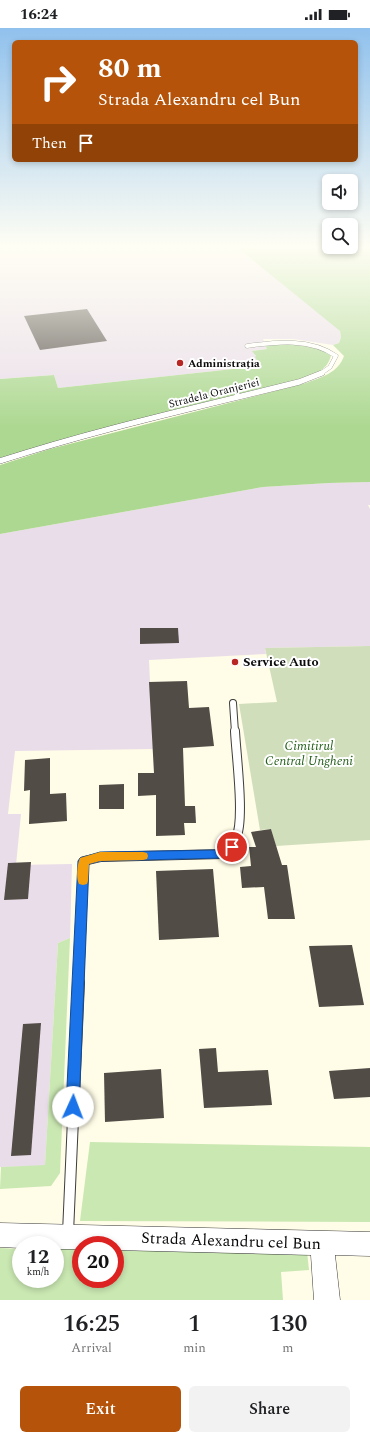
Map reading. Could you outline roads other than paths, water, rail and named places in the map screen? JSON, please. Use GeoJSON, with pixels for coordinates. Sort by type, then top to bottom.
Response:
{"type":"FeatureCollection","features":[{"type":"Feature","properties":{"kind":"street","name":"Strada Alexandru cel Bun"},"geometry":{"type":"LineString","coordinates":[[0,1235],[370,1244]]}},
{"type":"Feature","properties":{"kind":"street"},"geometry":{"type":"LineString","coordinates":[[322,1244],[327,1300]]}},
{"type":"Feature","properties":{"kind":"lane","name":"Stradela Oranjeriei"},"geometry":{"type":"LineString","coordinates":[[0,461],[49,445],[120,426],[299,382],[327,370],[333,365],[336,356],[323,348],[292,342],[271,342],[247,346]]}},
{"type":"Feature","properties":{"kind":"lane"},"geometry":{"type":"LineString","coordinates":[[68,1237],[84,861],[100,857],[222,854],[232,847],[239,834],[240,818],[233,703]]}},
{"type":"Feature","properties":{"kind":"place","name":"Administrația"},"geometry":{"type":"Point","coordinates":[180,363]}},
{"type":"Feature","properties":{"kind":"place","name":"Service Auto"},"geometry":{"type":"Point","coordinates":[235,662]}},
{"type":"Feature","properties":{"kind":"park label","name":"Cimitirul Central Ungheni"},"geometry":{"type":"Point","coordinates":[309,754]}}]}
